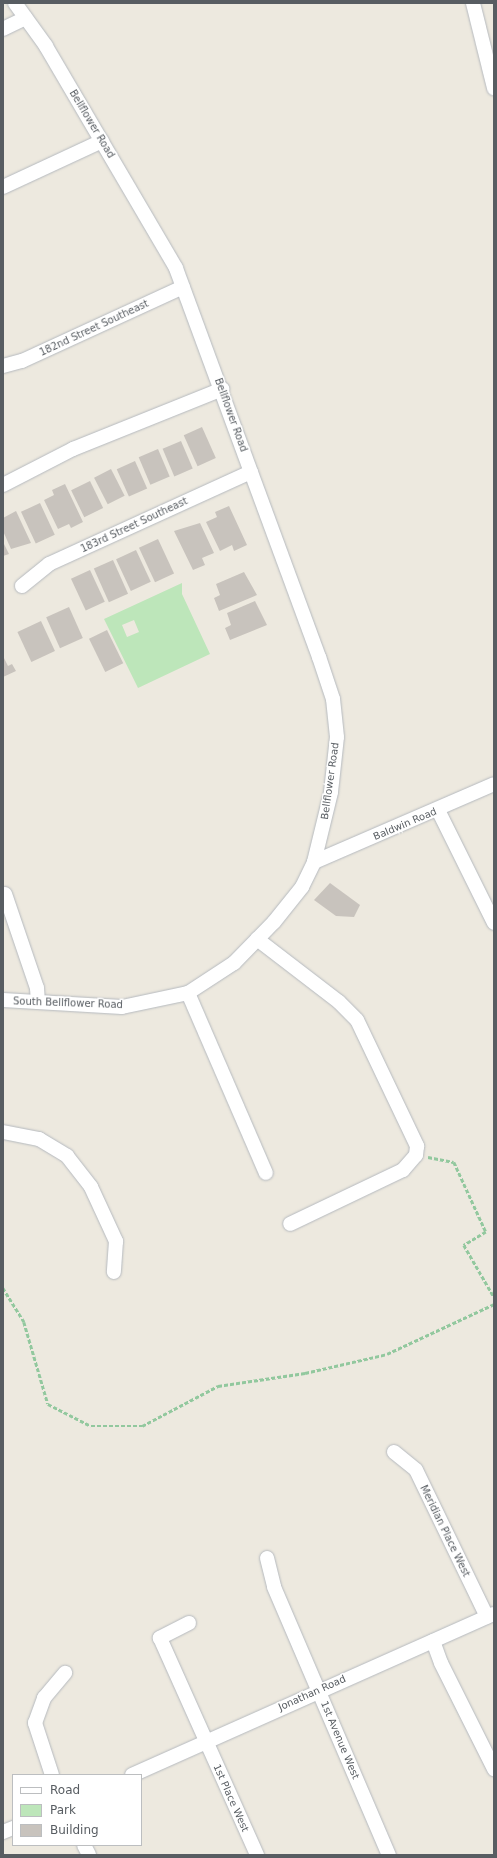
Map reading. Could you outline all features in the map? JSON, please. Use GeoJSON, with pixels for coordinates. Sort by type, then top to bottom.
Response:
{"type":"FeatureCollection","features":[{"type":"Feature","properties":{"kind":"street","name":"Bellflower Road"},"geometry":{"type":"LineString","coordinates":[[15,3],[46,46],[167,251],[183,286],[222,389],[322,664],[336,720],[336,751],[331,792],[314,862]]}},
{"type":"Feature","properties":{"kind":"street"},"geometry":{"type":"LineString","coordinates":[[473,3],[494,88]]}},
{"type":"Feature","properties":{"kind":"street"},"geometry":{"type":"LineString","coordinates":[[3,29],[26,18]]}},
{"type":"Feature","properties":{"kind":"street"},"geometry":{"type":"LineString","coordinates":[[3,187],[102,141]]}},
{"type":"Feature","properties":{"kind":"street","name":"182nd Street Southeast"},"geometry":{"type":"LineString","coordinates":[[3,366],[22,361],[183,286]]}},
{"type":"Feature","properties":{"kind":"street"},"geometry":{"type":"LineString","coordinates":[[3,485],[73,449],[222,389]]}},
{"type":"Feature","properties":{"kind":"street","name":"183rd Street Southeast"},"geometry":{"type":"LineString","coordinates":[[22,586],[49,564],[251,472]]}},
{"type":"Feature","properties":{"kind":"street","name":"Baldwin Road"},"geometry":{"type":"LineString","coordinates":[[314,862],[438,810],[494,784]]}},
{"type":"Feature","properties":{"kind":"street"},"geometry":{"type":"LineString","coordinates":[[438,810],[494,923]]}},
{"type":"Feature","properties":{"kind":"street","name":"South Bellflower Road"},"geometry":{"type":"LineString","coordinates":[[3,1000],[122,1007],[188,993],[234,963],[302,887],[314,862]]}},
{"type":"Feature","properties":{"kind":"street"},"geometry":{"type":"LineString","coordinates":[[5,894],[37,988],[38,1002]]}},
{"type":"Feature","properties":{"kind":"street"},"geometry":{"type":"LineString","coordinates":[[257,939],[339,1002],[356,1020],[413,1135],[416,1146],[416,1155],[403,1170],[290,1224]]}},
{"type":"Feature","properties":{"kind":"street"},"geometry":{"type":"LineString","coordinates":[[188,993],[266,1173]]}},
{"type":"Feature","properties":{"kind":"street"},"geometry":{"type":"LineString","coordinates":[[3,1132],[39,1139],[67,1156],[91,1187],[116,1241],[114,1272]]}},
{"type":"Feature","properties":{"kind":"street","name":"Meridian Place West"},"geometry":{"type":"LineString","coordinates":[[394,1452],[416,1470],[490,1616]]}},
{"type":"Feature","properties":{"kind":"street","name":"1st Avenue West"},"geometry":{"type":"LineString","coordinates":[[267,1558],[274,1587],[389,1855]]}},
{"type":"Feature","properties":{"kind":"street","name":"Jonathan Road"},"geometry":{"type":"LineString","coordinates":[[134,1774],[319,1690],[490,1616]]}},
{"type":"Feature","properties":{"kind":"street","name":"1st Place West"},"geometry":{"type":"LineString","coordinates":[[190,1623],[160,1638],[257,1855]]}},
{"type":"Feature","properties":{"kind":"street"},"geometry":{"type":"LineString","coordinates":[[433,1641],[441,1664],[494,1769]]}},
{"type":"Feature","properties":{"kind":"street"},"geometry":{"type":"LineString","coordinates":[[52,1774],[35,1723],[44,1698],[65,1673]]}},
{"type":"Feature","properties":{"kind":"street"},"geometry":{"type":"LineString","coordinates":[[84,1846],[89,1855]]}},
{"type":"Feature","properties":{"kind":"path"},"geometry":{"type":"LineString","coordinates":[[416,1155],[454,1162],[486,1232],[464,1245],[494,1297]]}},
{"type":"Feature","properties":{"kind":"path"},"geometry":{"type":"LineString","coordinates":[[3,1288],[24,1322],[48,1404],[91,1426],[142,1426],[218,1386],[305,1373],[387,1354],[494,1304]]}},
{"type":"Feature","properties":{"kind":"green space"},"geometry":{"type":"Polygon","coordinates":[[[182,583],[182,594],[210,654],[138,688],[104,619],[182,583]],[[134,620],[122,625],[127,637],[139,632],[134,620]]]}},
{"type":"Feature","properties":{"kind":"building"},"geometry":{"type":"Polygon","coordinates":[[[202,427],[216,458],[198,466],[184,435],[202,427]]]}},
{"type":"Feature","properties":{"kind":"building"},"geometry":{"type":"Polygon","coordinates":[[[181,441],[193,469],[174,476],[163,449],[181,441]]]}},
{"type":"Feature","properties":{"kind":"building"},"geometry":{"type":"Polygon","coordinates":[[[158,449],[170,477],[150,485],[139,457],[158,449]]]}},
{"type":"Feature","properties":{"kind":"building"},"geometry":{"type":"Polygon","coordinates":[[[135,461],[147,488],[129,497],[117,469],[135,461]]]}},
{"type":"Feature","properties":{"kind":"building"},"geometry":{"type":"Polygon","coordinates":[[[111,469],[125,496],[108,504],[94,478],[111,469]]]}},
{"type":"Feature","properties":{"kind":"building"},"geometry":{"type":"Polygon","coordinates":[[[90,481],[103,508],[84,517],[71,490],[90,481]]]}},
{"type":"Feature","properties":{"kind":"building"},"geometry":{"type":"Polygon","coordinates":[[[65,484],[83,522],[71,528],[69,524],[58,529],[44,500],[54,495],[52,490],[65,484]]]}},
{"type":"Feature","properties":{"kind":"building"},"geometry":{"type":"Polygon","coordinates":[[[40,503],[55,535],[36,544],[21,512],[40,503]]]}},
{"type":"Feature","properties":{"kind":"building"},"geometry":{"type":"Polygon","coordinates":[[[229,506],[247,545],[234,551],[232,545],[220,551],[206,522],[217,517],[215,512],[229,506]]]}},
{"type":"Feature","properties":{"kind":"building"},"geometry":{"type":"Polygon","coordinates":[[[16,511],[31,543],[11,549],[3,531],[3,518],[16,511]]]}},
{"type":"Feature","properties":{"kind":"building"},"geometry":{"type":"Polygon","coordinates":[[[200,523],[214,553],[202,558],[205,565],[193,570],[174,531],[200,523]]]}},
{"type":"Feature","properties":{"kind":"building"},"geometry":{"type":"Polygon","coordinates":[[[158,539],[174,573],[155,582],[139,548],[158,539]]]}},
{"type":"Feature","properties":{"kind":"building"},"geometry":{"type":"Polygon","coordinates":[[[3,542],[9,554],[3,556],[3,542]]]}},
{"type":"Feature","properties":{"kind":"building"},"geometry":{"type":"Polygon","coordinates":[[[136,550],[151,582],[131,591],[116,559],[136,550]]]}},
{"type":"Feature","properties":{"kind":"building"},"geometry":{"type":"Polygon","coordinates":[[[113,560],[128,594],[109,602],[94,569],[113,560]]]}},
{"type":"Feature","properties":{"kind":"building"},"geometry":{"type":"Polygon","coordinates":[[[90,570],[105,602],[86,611],[71,579],[90,570]]]}},
{"type":"Feature","properties":{"kind":"building"},"geometry":{"type":"Polygon","coordinates":[[[244,572],[257,595],[219,611],[214,598],[220,595],[216,584],[244,572]]]}},
{"type":"Feature","properties":{"kind":"building"},"geometry":{"type":"Polygon","coordinates":[[[255,601],[267,625],[230,640],[225,628],[231,625],[227,613],[255,601]]]}},
{"type":"Feature","properties":{"kind":"building"},"geometry":{"type":"Polygon","coordinates":[[[69,607],[83,638],[60,648],[46,617],[69,607]]]}},
{"type":"Feature","properties":{"kind":"building"},"geometry":{"type":"Polygon","coordinates":[[[41,621],[55,651],[31,662],[17,632],[41,621]]]}},
{"type":"Feature","properties":{"kind":"building"},"geometry":{"type":"Polygon","coordinates":[[[107,630],[123,663],[105,672],[89,639],[107,630]]]}},
{"type":"Feature","properties":{"kind":"building"},"geometry":{"type":"Polygon","coordinates":[[[3,656],[8,666],[12,664],[16,671],[3,677],[3,656]]]}},
{"type":"Feature","properties":{"kind":"building"},"geometry":{"type":"Polygon","coordinates":[[[330,883],[360,905],[354,917],[336,916],[314,900],[330,883]]]}}]}
